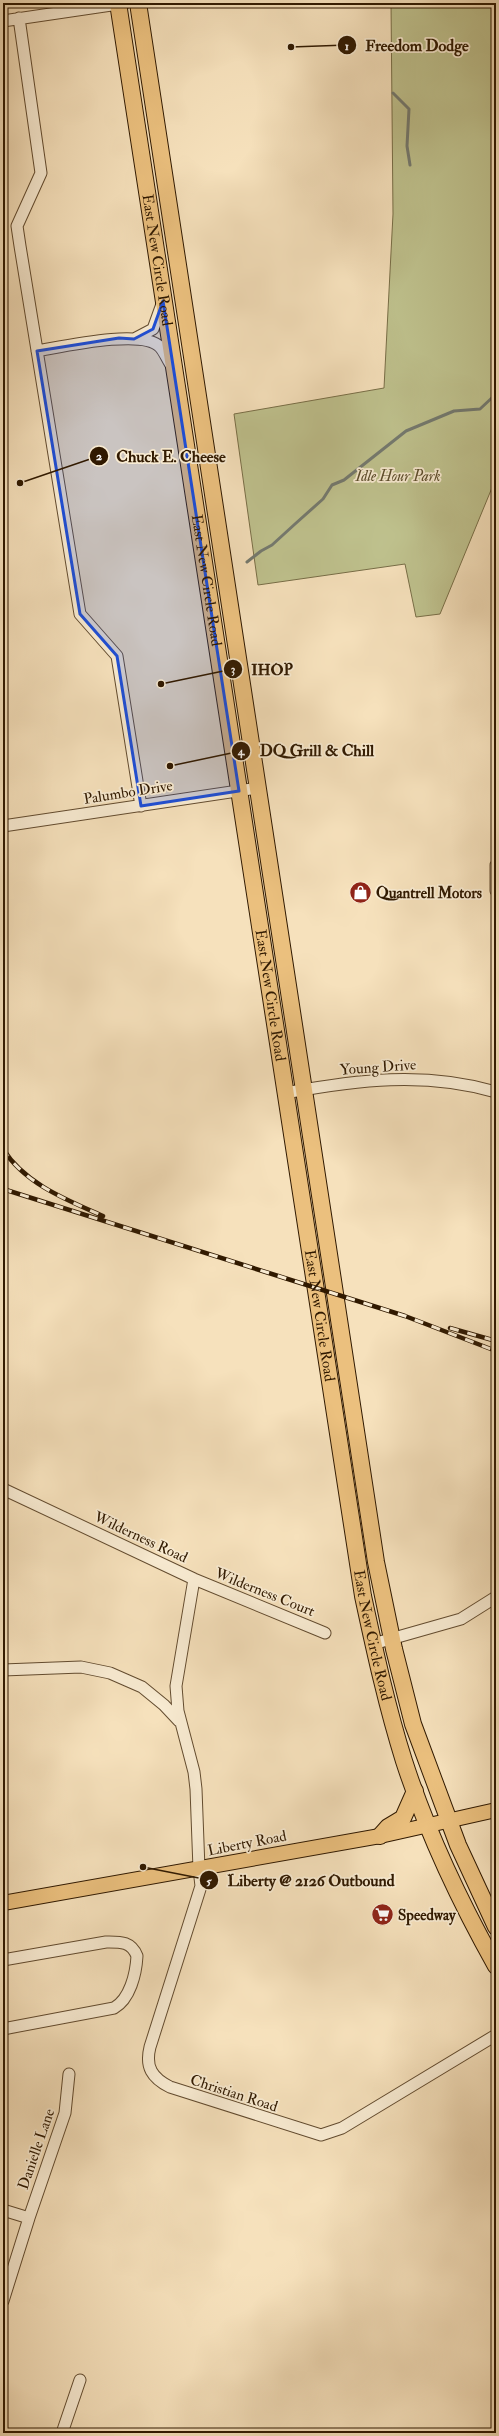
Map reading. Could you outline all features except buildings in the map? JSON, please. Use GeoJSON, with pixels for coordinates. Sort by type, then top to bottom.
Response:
{"type":"FeatureCollection","features":[{"type":"Feature","properties":{"kind":"highway","name":"East New Circle Road"},"geometry":{"type":"LineString","coordinates":[[121,3],[163,301],[336,1428],[373,1644],[392,1723],[428,1826],[460,1898],[496,1966]]}},
{"type":"Feature","properties":{"kind":"highway","name":"East New Circle Road"},"geometry":{"type":"LineString","coordinates":[[138,3],[375,1555],[392,1638],[413,1724],[448,1819],[474,1883],[496,1927]]}},
{"type":"Feature","properties":{"kind":"highway"},"geometry":{"type":"LineString","coordinates":[[380,1836],[388,1827],[403,1818],[415,1791]]}},
{"type":"Feature","properties":{"kind":"main road","name":"Liberty Road"},"geometry":{"type":"LineString","coordinates":[[3,1903],[380,1836],[428,1826],[448,1819],[496,1810]]}},
{"type":"Feature","properties":{"kind":"street"},"geometry":{"type":"LineString","coordinates":[[3,21],[121,3]]}},
{"type":"Feature","properties":{"kind":"street"},"geometry":{"type":"LineString","coordinates":[[19,18],[41,173],[17,226],[80,614],[117,656],[141,806]]}},
{"type":"Feature","properties":{"kind":"street"},"geometry":{"type":"LineString","coordinates":[[134,339],[153,329],[163,301]]}},
{"type":"Feature","properties":{"kind":"street"},"geometry":{"type":"LineString","coordinates":[[37,351],[119,338],[134,339],[152,342],[160,346],[175,372]]}},
{"type":"Feature","properties":{"kind":"street","name":"Palumbo Drive"},"geometry":{"type":"LineString","coordinates":[[3,826],[258,788]]}},
{"type":"Feature","properties":{"kind":"street"},"geometry":{"type":"LineString","coordinates":[[496,865],[496,891]]}},
{"type":"Feature","properties":{"kind":"street","name":"Young Drive"},"geometry":{"type":"LineString","coordinates":[[285,1093],[403,1078],[459,1083],[496,1092]]}},
{"type":"Feature","properties":{"kind":"street","name":"Wilderness Road"},"geometry":{"type":"LineString","coordinates":[[3,1489],[194,1579],[176,1686],[180,1723],[194,1772],[199,1869]]}},
{"type":"Feature","properties":{"kind":"street","name":"Wilderness Court"},"geometry":{"type":"LineString","coordinates":[[194,1579],[325,1633]]}},
{"type":"Feature","properties":{"kind":"street"},"geometry":{"type":"LineString","coordinates":[[373,1644],[461,1619],[496,1597]]}},
{"type":"Feature","properties":{"kind":"street"},"geometry":{"type":"LineString","coordinates":[[3,1670],[81,1667],[110,1673],[142,1688],[164,1705],[180,1723]]}},
{"type":"Feature","properties":{"kind":"street","name":"Christian Road"},"geometry":{"type":"LineString","coordinates":[[199,1869],[201,1886],[148,2055],[150,2070],[162,2084],[302,2131],[325,2134],[342,2128],[496,2035]]}},
{"type":"Feature","properties":{"kind":"street"},"geometry":{"type":"LineString","coordinates":[[3,1960],[106,1942],[121,1942],[129,1945],[137,1956],[130,1988],[125,1999],[114,2008],[3,2029]]}},
{"type":"Feature","properties":{"kind":"street","name":"Danielle Lane"},"geometry":{"type":"LineString","coordinates":[[3,2301],[29,2218],[65,2113],[69,2074]]}},
{"type":"Feature","properties":{"kind":"street"},"geometry":{"type":"LineString","coordinates":[[3,2210],[29,2218]]}},
{"type":"Feature","properties":{"kind":"street"},"geometry":{"type":"LineString","coordinates":[[62,2433],[80,2380]]}},
{"type":"Feature","properties":{"kind":"highlighted area"},"geometry":{"type":"Polygon","coordinates":[[[163,301],[239,791],[141,806],[117,656],[80,614],[37,351],[119,338],[134,339],[153,329],[163,301]]]}},
{"type":"Feature","properties":{"kind":"green space","name":"Idle Hour Park"},"geometry":{"type":"Polygon","coordinates":[[[391,3],[496,3],[496,478],[440,614],[416,617],[405,564],[258,585],[234,414],[384,388],[393,214],[391,3]]]}},
{"type":"Feature","properties":{"kind":"waterway"},"geometry":{"type":"LineString","coordinates":[[393,93],[409,109],[407,146],[410,165]]}},
{"type":"Feature","properties":{"kind":"waterway"},"geometry":{"type":"LineString","coordinates":[[247,562],[261,551],[272,545],[323,499],[332,485],[344,480],[406,431],[454,411],[480,409],[496,394]]}},
{"type":"Feature","properties":{"kind":"railway"},"geometry":{"type":"LineString","coordinates":[[3,1149],[23,1172],[48,1190],[103,1216]]}},
{"type":"Feature","properties":{"kind":"railway"},"geometry":{"type":"LineString","coordinates":[[3,1189],[405,1316],[496,1351]]}},
{"type":"Feature","properties":{"kind":"railway"},"geometry":{"type":"LineString","coordinates":[[450,1328],[496,1341]]}},
{"type":"Feature","properties":{"kind":"place","name":"Freedom Dodge"},"geometry":{"type":"Point","coordinates":[291,47]}},
{"type":"Feature","properties":{"kind":"place","name":"Chuck E. Cheese"},"geometry":{"type":"Point","coordinates":[20,483]}},
{"type":"Feature","properties":{"kind":"place","name":"IHOP"},"geometry":{"type":"Point","coordinates":[161,684]}},
{"type":"Feature","properties":{"kind":"place","name":"DQ Grill & Chill"},"geometry":{"type":"Point","coordinates":[170,766]}},
{"type":"Feature","properties":{"kind":"place","name":"Quantrell Motors"},"geometry":{"type":"Point","coordinates":[360,893]}},
{"type":"Feature","properties":{"kind":"place","name":"Liberty @ 2126 Outbound"},"geometry":{"type":"Point","coordinates":[143,1867]}},
{"type":"Feature","properties":{"kind":"place","name":"Speedway"},"geometry":{"type":"Point","coordinates":[382,1915]}}]}
